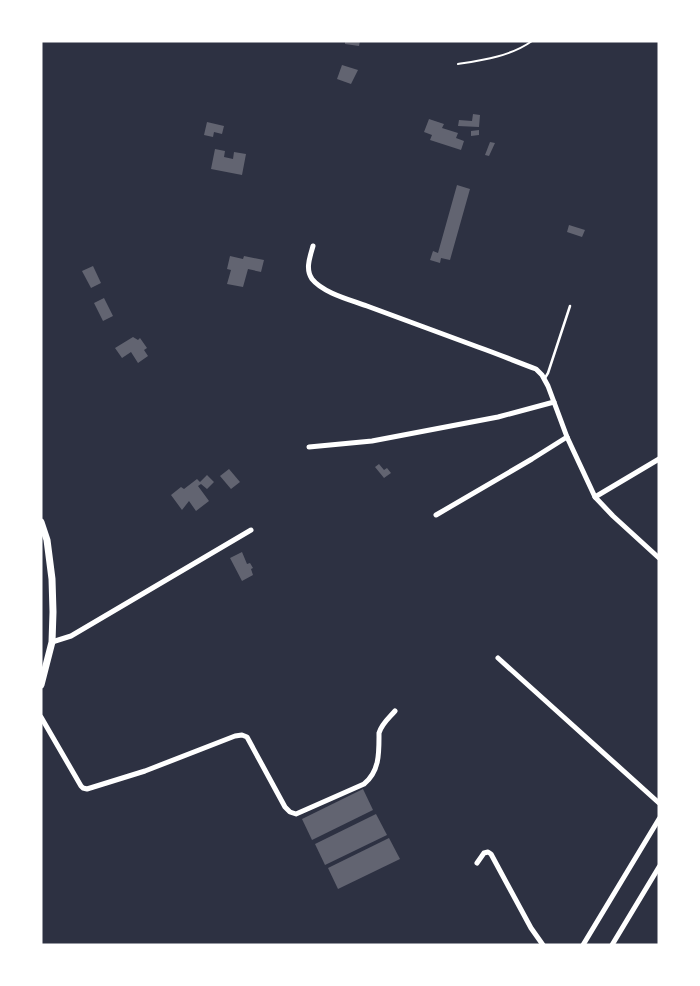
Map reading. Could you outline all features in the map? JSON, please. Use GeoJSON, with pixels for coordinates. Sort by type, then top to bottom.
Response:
{"type":"FeatureCollection","features":[{"type":"Feature","properties":{"kind":"street"},"geometry":{"type":"LineString","coordinates":[[313,246],[308,272],[321,287],[347,299],[536,370],[542,375],[567,437],[595,497],[659,558]]}},
{"type":"Feature","properties":{"kind":"street"},"geometry":{"type":"LineString","coordinates":[[309,447],[372,441],[498,417],[554,402]]}},
{"type":"Feature","properties":{"kind":"street"},"geometry":{"type":"LineString","coordinates":[[436,515],[567,437]]}},
{"type":"Feature","properties":{"kind":"street"},"geometry":{"type":"LineString","coordinates":[[595,497],[659,460]]}},
{"type":"Feature","properties":{"kind":"street"},"geometry":{"type":"LineString","coordinates":[[41,522],[47,540],[52,580],[52,642],[41,685]]}},
{"type":"Feature","properties":{"kind":"street"},"geometry":{"type":"LineString","coordinates":[[52,642],[70,636],[251,530]]}},
{"type":"Feature","properties":{"kind":"street"},"geometry":{"type":"LineString","coordinates":[[498,658],[659,802]]}},
{"type":"Feature","properties":{"kind":"street"},"geometry":{"type":"LineString","coordinates":[[41,717],[80,786],[87,789],[242,735],[247,737],[285,808],[296,814],[370,780],[378,763],[380,728],[396,711]]}},
{"type":"Feature","properties":{"kind":"street"},"geometry":{"type":"LineString","coordinates":[[583,945],[659,819]]}},
{"type":"Feature","properties":{"kind":"street"},"geometry":{"type":"LineString","coordinates":[[478,863],[484,853],[492,854],[531,928],[543,945]]}},
{"type":"Feature","properties":{"kind":"street"},"geometry":{"type":"LineString","coordinates":[[612,945],[659,866]]}},
{"type":"Feature","properties":{"kind":"lane"},"geometry":{"type":"LineString","coordinates":[[545,379],[570,306]]}},
{"type":"Feature","properties":{"kind":"path"},"geometry":{"type":"LineString","coordinates":[[458,64],[497,57],[521,49],[532,41]]}},
{"type":"Feature","properties":{"kind":"building"},"geometry":{"type":"Polygon","coordinates":[[[345,41],[360,41],[359,46],[345,44],[345,41]]]}},
{"type":"Feature","properties":{"kind":"building"},"geometry":{"type":"Polygon","coordinates":[[[342,65],[358,70],[351,84],[337,79],[342,65]]]}},
{"type":"Feature","properties":{"kind":"building"},"geometry":{"type":"Polygon","coordinates":[[[473,114],[480,115],[479,127],[458,126],[459,120],[472,121],[473,114]]]}},
{"type":"Feature","properties":{"kind":"building"},"geometry":{"type":"Polygon","coordinates":[[[429,119],[444,124],[442,128],[458,133],[456,138],[464,141],[461,150],[430,140],[432,135],[424,132],[429,119]]]}},
{"type":"Feature","properties":{"kind":"building"},"geometry":{"type":"Polygon","coordinates":[[[207,122],[224,126],[222,134],[214,132],[213,137],[204,135],[207,122]]]}},
{"type":"Feature","properties":{"kind":"building"},"geometry":{"type":"Polygon","coordinates":[[[479,130],[479,135],[471,136],[471,131],[479,130]]]}},
{"type":"Feature","properties":{"kind":"building"},"geometry":{"type":"Polygon","coordinates":[[[490,142],[495,143],[489,156],[485,155],[490,142]]]}},
{"type":"Feature","properties":{"kind":"building"},"geometry":{"type":"Polygon","coordinates":[[[215,149],[225,151],[224,157],[233,159],[234,152],[246,154],[242,175],[211,169],[215,149]]]}},
{"type":"Feature","properties":{"kind":"building"},"geometry":{"type":"Polygon","coordinates":[[[457,185],[470,189],[450,260],[441,258],[440,263],[430,260],[433,251],[438,253],[457,185]]]}},
{"type":"Feature","properties":{"kind":"building"},"geometry":{"type":"Polygon","coordinates":[[[569,225],[585,230],[582,237],[567,232],[569,225]]]}},
{"type":"Feature","properties":{"kind":"building"},"geometry":{"type":"Polygon","coordinates":[[[230,256],[243,259],[244,256],[264,260],[261,272],[248,269],[243,287],[227,284],[231,270],[227,269],[230,256]]]}},
{"type":"Feature","properties":{"kind":"building"},"geometry":{"type":"Polygon","coordinates":[[[93,266],[101,283],[91,288],[82,271],[93,266]]]}},
{"type":"Feature","properties":{"kind":"building"},"geometry":{"type":"Polygon","coordinates":[[[104,298],[113,316],[103,321],[94,303],[104,298]]]}},
{"type":"Feature","properties":{"kind":"building"},"geometry":{"type":"Polygon","coordinates":[[[133,337],[138,340],[140,338],[147,348],[144,350],[148,356],[138,363],[131,352],[122,358],[115,348],[133,337]]]}},
{"type":"Feature","properties":{"kind":"building"},"geometry":{"type":"Polygon","coordinates":[[[379,464],[384,470],[387,468],[391,473],[384,478],[375,467],[379,464]]]}},
{"type":"Feature","properties":{"kind":"building"},"geometry":{"type":"Polygon","coordinates":[[[229,469],[240,482],[231,489],[220,476],[229,469]]]}},
{"type":"Feature","properties":{"kind":"building"},"geometry":{"type":"Polygon","coordinates":[[[207,475],[214,482],[207,489],[201,484],[198,486],[209,501],[196,511],[189,501],[182,510],[171,495],[181,487],[184,489],[197,479],[200,482],[207,475]]]}},
{"type":"Feature","properties":{"kind":"building"},"geometry":{"type":"Polygon","coordinates":[[[242,552],[247,564],[250,563],[253,568],[251,569],[253,575],[242,581],[230,558],[242,552]]]}},
{"type":"Feature","properties":{"kind":"building"},"geometry":{"type":"Polygon","coordinates":[[[363,789],[373,810],[312,840],[302,819],[363,789]]]}},
{"type":"Feature","properties":{"kind":"building"},"geometry":{"type":"Polygon","coordinates":[[[376,814],[387,835],[325,865],[315,844],[376,814]]]}},
{"type":"Feature","properties":{"kind":"building"},"geometry":{"type":"Polygon","coordinates":[[[389,838],[400,859],[338,889],[328,868],[389,838]]]}}]}
